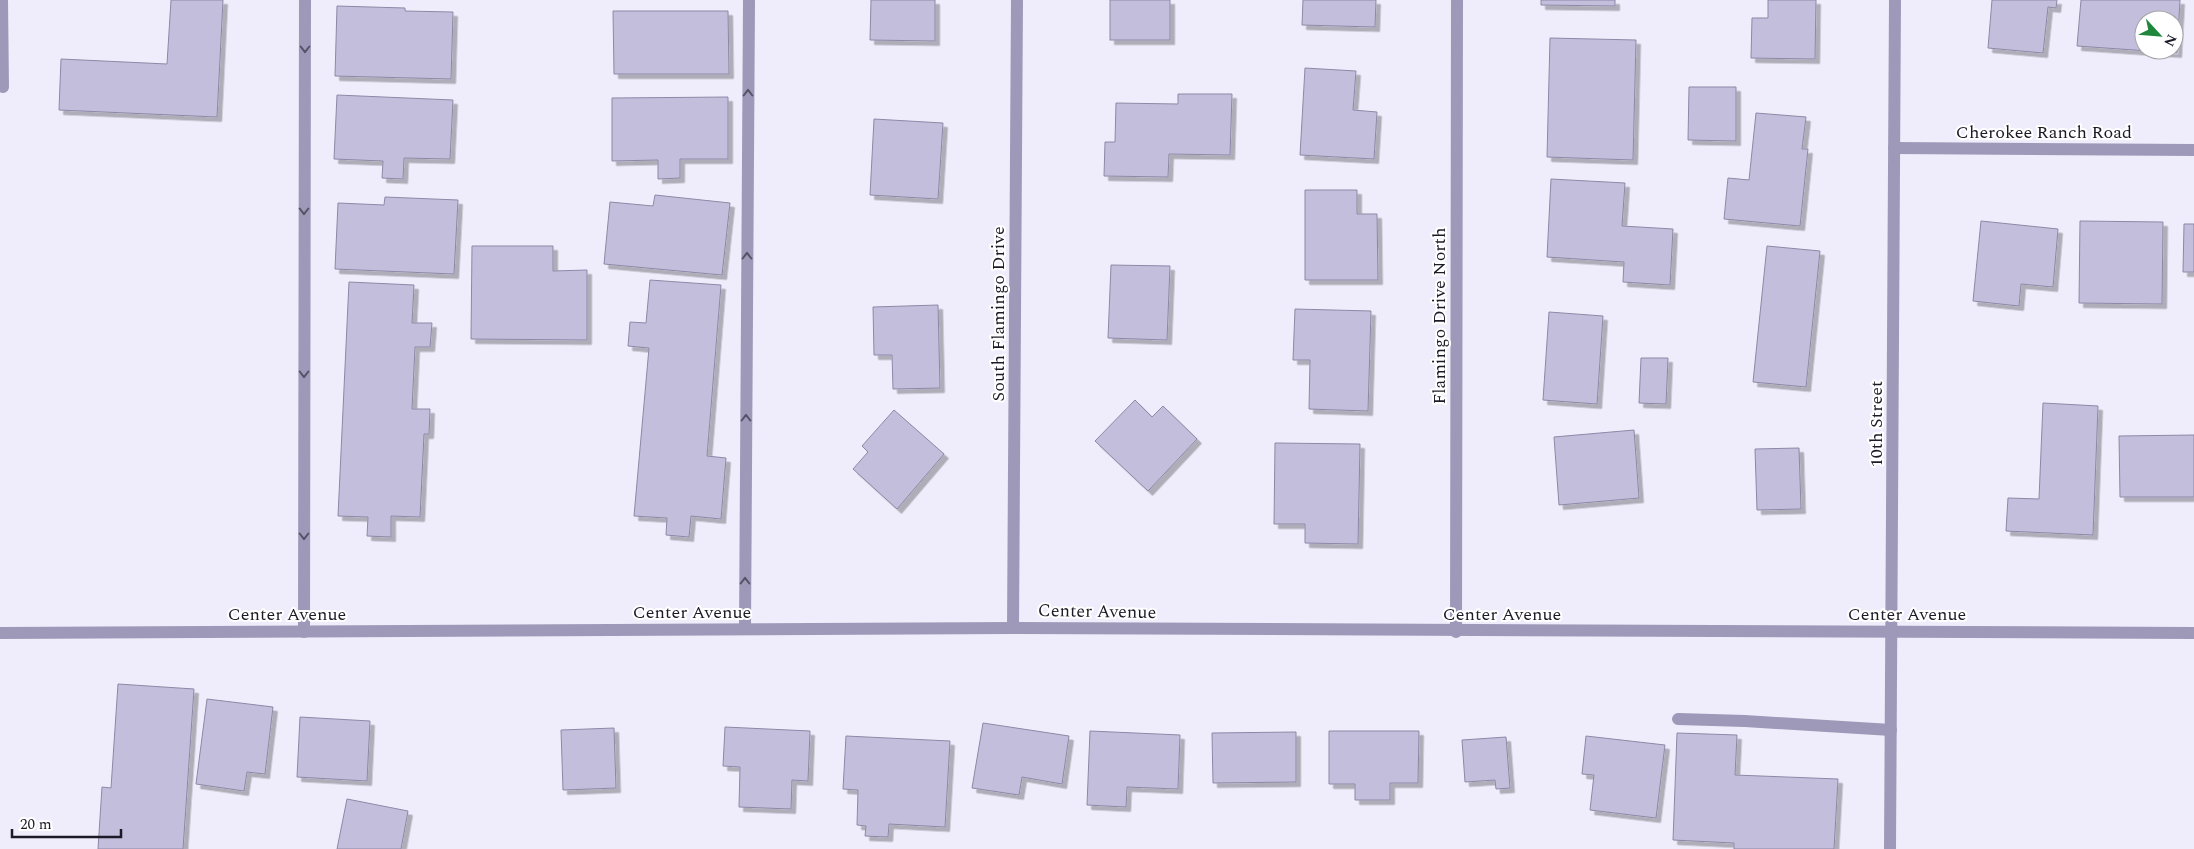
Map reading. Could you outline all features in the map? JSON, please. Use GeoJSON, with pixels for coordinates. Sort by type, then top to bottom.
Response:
{"type":"FeatureCollection","features":[{"type":"Feature","properties":{"kind":"street"},"geometry":{"type":"LineString","coordinates":[[2,0],[3,87]]}},
{"type":"Feature","properties":{"kind":"street"},"geometry":{"type":"LineString","coordinates":[[304,632],[305,0]]}},
{"type":"Feature","properties":{"kind":"street"},"geometry":{"type":"LineString","coordinates":[[745,629],[749,0]]}},
{"type":"Feature","properties":{"kind":"street","name":"South Flamingo Drive"},"geometry":{"type":"LineString","coordinates":[[1013,628],[1017,0]]}},
{"type":"Feature","properties":{"kind":"street","name":"Flamingo Drive North"},"geometry":{"type":"LineString","coordinates":[[1456,632],[1457,0]]}},
{"type":"Feature","properties":{"kind":"street","name":"10th Street"},"geometry":{"type":"LineString","coordinates":[[1890,849],[1895,0]]}},
{"type":"Feature","properties":{"kind":"street","name":"Cherokee Ranch Road"},"geometry":{"type":"LineString","coordinates":[[1894,148],[2194,150]]}},
{"type":"Feature","properties":{"kind":"street","name":"Center Avenue"},"geometry":{"type":"LineString","coordinates":[[0,633],[1013,628],[1456,632],[1892,631],[2194,633]]}},
{"type":"Feature","properties":{"kind":"street"},"geometry":{"type":"LineString","coordinates":[[1678,719],[1745,720],[1891,730]]}},
{"type":"Feature","properties":{"kind":"building"},"geometry":{"type":"Polygon","coordinates":[[[171,0],[223,0],[217,117],[59,110],[61,59],[167,64],[171,0]]]}},
{"type":"Feature","properties":{"kind":"building"},"geometry":{"type":"Polygon","coordinates":[[[871,0],[935,0],[935,41],[870,40],[871,0]]]}},
{"type":"Feature","properties":{"kind":"building"},"geometry":{"type":"Polygon","coordinates":[[[1110,0],[1170,0],[1170,40],[1110,40],[1110,0]]]}},
{"type":"Feature","properties":{"kind":"building"},"geometry":{"type":"Polygon","coordinates":[[[1303,0],[1376,0],[1375,27],[1302,25],[1303,0]]]}},
{"type":"Feature","properties":{"kind":"building"},"geometry":{"type":"Polygon","coordinates":[[[1541,0],[1615,0],[1615,6],[1541,5],[1541,0]]]}},
{"type":"Feature","properties":{"kind":"building"},"geometry":{"type":"Polygon","coordinates":[[[1768,0],[1816,0],[1815,59],[1751,58],[1752,18],[1768,18],[1768,0]]]}},
{"type":"Feature","properties":{"kind":"building"},"geometry":{"type":"Polygon","coordinates":[[[1992,0],[2057,0],[2056,8],[2048,7],[2043,53],[1988,48],[1992,0]]]}},
{"type":"Feature","properties":{"kind":"building"},"geometry":{"type":"Polygon","coordinates":[[[2081,0],[2180,0],[2179,10],[2134,10],[2134,50],[2077,46],[2081,0]]]}},
{"type":"Feature","properties":{"kind":"building"},"geometry":{"type":"Polygon","coordinates":[[[337,6],[405,8],[405,11],[453,12],[451,79],[335,76],[337,6]]]}},
{"type":"Feature","properties":{"kind":"building"},"geometry":{"type":"Polygon","coordinates":[[[613,11],[728,11],[729,74],[614,74],[613,11]]]}},
{"type":"Feature","properties":{"kind":"building"},"geometry":{"type":"Polygon","coordinates":[[[1550,38],[1636,40],[1633,160],[1547,157],[1550,38]]]}},
{"type":"Feature","properties":{"kind":"building"},"geometry":{"type":"Polygon","coordinates":[[[1305,68],[1356,71],[1353,110],[1377,112],[1374,159],[1300,155],[1305,68]]]}},
{"type":"Feature","properties":{"kind":"building"},"geometry":{"type":"Polygon","coordinates":[[[1689,87],[1736,87],[1736,141],[1688,140],[1689,87]]]}},
{"type":"Feature","properties":{"kind":"building"},"geometry":{"type":"Polygon","coordinates":[[[1178,94],[1232,94],[1230,155],[1169,154],[1168,177],[1104,176],[1105,142],[1115,142],[1116,103],[1178,104],[1178,94]]]}},
{"type":"Feature","properties":{"kind":"building"},"geometry":{"type":"Polygon","coordinates":[[[337,95],[453,100],[450,159],[404,158],[403,179],[382,178],[383,161],[334,159],[337,95]]]}},
{"type":"Feature","properties":{"kind":"building"},"geometry":{"type":"Polygon","coordinates":[[[728,97],[728,159],[680,159],[680,178],[658,179],[658,160],[612,161],[612,98],[728,97]]]}},
{"type":"Feature","properties":{"kind":"building"},"geometry":{"type":"Polygon","coordinates":[[[1756,113],[1806,117],[1802,149],[1808,149],[1800,226],[1724,219],[1728,178],[1749,180],[1756,113]]]}},
{"type":"Feature","properties":{"kind":"building"},"geometry":{"type":"Polygon","coordinates":[[[874,119],[943,123],[938,199],[870,195],[874,119]]]}},
{"type":"Feature","properties":{"kind":"building"},"geometry":{"type":"Polygon","coordinates":[[[1551,179],[1625,183],[1622,226],[1673,229],[1670,285],[1623,282],[1624,262],[1547,257],[1551,179]]]}},
{"type":"Feature","properties":{"kind":"building"},"geometry":{"type":"Polygon","coordinates":[[[1305,190],[1357,190],[1357,214],[1377,214],[1378,280],[1305,280],[1305,190]]]}},
{"type":"Feature","properties":{"kind":"building"},"geometry":{"type":"Polygon","coordinates":[[[655,195],[730,203],[722,275],[604,264],[610,202],[653,206],[655,195]]]}},
{"type":"Feature","properties":{"kind":"building"},"geometry":{"type":"Polygon","coordinates":[[[385,197],[458,200],[454,274],[335,269],[338,203],[384,205],[385,197]]]}},
{"type":"Feature","properties":{"kind":"building"},"geometry":{"type":"Polygon","coordinates":[[[1981,221],[2058,229],[2053,287],[2021,284],[2019,306],[1973,301],[1981,221]]]}},
{"type":"Feature","properties":{"kind":"building"},"geometry":{"type":"Polygon","coordinates":[[[2080,221],[2163,222],[2162,304],[2079,303],[2080,221]]]}},
{"type":"Feature","properties":{"kind":"building"},"geometry":{"type":"Polygon","coordinates":[[[2184,224],[2194,224],[2194,272],[2183,272],[2184,224]]]}},
{"type":"Feature","properties":{"kind":"building"},"geometry":{"type":"Polygon","coordinates":[[[472,246],[553,246],[553,271],[587,270],[587,340],[471,339],[472,246]]]}},
{"type":"Feature","properties":{"kind":"building"},"geometry":{"type":"Polygon","coordinates":[[[1767,246],[1820,251],[1806,387],[1753,382],[1767,246]]]}},
{"type":"Feature","properties":{"kind":"building"},"geometry":{"type":"Polygon","coordinates":[[[1111,265],[1170,266],[1167,340],[1108,338],[1111,265]]]}},
{"type":"Feature","properties":{"kind":"building"},"geometry":{"type":"Polygon","coordinates":[[[650,280],[721,285],[707,456],[726,458],[721,519],[691,516],[689,537],[666,535],[667,518],[634,516],[649,348],[628,346],[630,322],[646,323],[650,280]]]}},
{"type":"Feature","properties":{"kind":"building"},"geometry":{"type":"Polygon","coordinates":[[[349,282],[414,285],[412,323],[432,323],[430,347],[415,347],[412,409],[430,409],[429,434],[424,434],[420,517],[391,516],[391,537],[367,536],[368,517],[338,516],[349,282]]]}},
{"type":"Feature","properties":{"kind":"building"},"geometry":{"type":"Polygon","coordinates":[[[938,305],[940,388],[893,389],[892,355],[874,355],[873,307],[938,305]]]}},
{"type":"Feature","properties":{"kind":"building"},"geometry":{"type":"Polygon","coordinates":[[[1295,309],[1371,311],[1368,411],[1309,409],[1310,360],[1293,360],[1295,309]]]}},
{"type":"Feature","properties":{"kind":"building"},"geometry":{"type":"Polygon","coordinates":[[[1549,312],[1603,316],[1597,404],[1543,400],[1549,312]]]}},
{"type":"Feature","properties":{"kind":"building"},"geometry":{"type":"Polygon","coordinates":[[[1641,358],[1668,358],[1666,404],[1639,403],[1641,358]]]}},
{"type":"Feature","properties":{"kind":"building"},"geometry":{"type":"Polygon","coordinates":[[[1135,400],[1152,417],[1163,406],[1197,439],[1148,491],[1095,441],[1135,400]]]}},
{"type":"Feature","properties":{"kind":"building"},"geometry":{"type":"Polygon","coordinates":[[[2043,403],[2098,406],[2093,535],[2006,531],[2008,498],[2039,499],[2043,403]]]}},
{"type":"Feature","properties":{"kind":"building"},"geometry":{"type":"Polygon","coordinates":[[[894,410],[944,454],[897,509],[853,469],[868,452],[862,446],[894,410]]]}},
{"type":"Feature","properties":{"kind":"building"},"geometry":{"type":"Polygon","coordinates":[[[1634,430],[1639,498],[1559,505],[1554,437],[1634,430]]]}},
{"type":"Feature","properties":{"kind":"building"},"geometry":{"type":"Polygon","coordinates":[[[2194,435],[2194,497],[2120,497],[2119,436],[2194,435]]]}},
{"type":"Feature","properties":{"kind":"building"},"geometry":{"type":"Polygon","coordinates":[[[1275,443],[1360,444],[1358,544],[1305,543],[1305,524],[1274,524],[1275,443]]]}},
{"type":"Feature","properties":{"kind":"building"},"geometry":{"type":"Polygon","coordinates":[[[1799,448],[1801,509],[1757,510],[1755,449],[1799,448]]]}},
{"type":"Feature","properties":{"kind":"building"},"geometry":{"type":"Polygon","coordinates":[[[118,684],[194,689],[183,849],[98,849],[102,787],[111,788],[118,684]]]}},
{"type":"Feature","properties":{"kind":"building"},"geometry":{"type":"Polygon","coordinates":[[[207,699],[273,707],[265,774],[247,772],[244,791],[196,784],[207,699]]]}},
{"type":"Feature","properties":{"kind":"building"},"geometry":{"type":"Polygon","coordinates":[[[300,717],[370,721],[367,781],[297,777],[300,717]]]}},
{"type":"Feature","properties":{"kind":"building"},"geometry":{"type":"Polygon","coordinates":[[[983,723],[1069,736],[1062,784],[1022,777],[1019,795],[972,788],[983,723]]]}},
{"type":"Feature","properties":{"kind":"building"},"geometry":{"type":"Polygon","coordinates":[[[725,727],[810,731],[808,781],[792,780],[791,809],[739,807],[740,767],[723,766],[725,727]]]}},
{"type":"Feature","properties":{"kind":"building"},"geometry":{"type":"Polygon","coordinates":[[[614,728],[616,788],[563,790],[561,730],[614,728]]]}},
{"type":"Feature","properties":{"kind":"building"},"geometry":{"type":"Polygon","coordinates":[[[1090,731],[1180,735],[1178,789],[1127,787],[1126,807],[1087,805],[1090,731]]]}},
{"type":"Feature","properties":{"kind":"building"},"geometry":{"type":"Polygon","coordinates":[[[1329,731],[1419,731],[1418,783],[1390,783],[1390,800],[1355,800],[1355,784],[1329,784],[1329,731]]]}},
{"type":"Feature","properties":{"kind":"building"},"geometry":{"type":"Polygon","coordinates":[[[1296,732],[1296,782],[1213,783],[1212,733],[1296,732]]]}},
{"type":"Feature","properties":{"kind":"building"},"geometry":{"type":"Polygon","coordinates":[[[1677,733],[1737,735],[1735,775],[1838,779],[1834,849],[1734,849],[1734,843],[1673,840],[1677,733]]]}},
{"type":"Feature","properties":{"kind":"building"},"geometry":{"type":"Polygon","coordinates":[[[846,736],[950,741],[945,827],[889,824],[888,837],[865,836],[866,826],[857,825],[858,790],[843,789],[846,736]]]}},
{"type":"Feature","properties":{"kind":"building"},"geometry":{"type":"Polygon","coordinates":[[[1586,736],[1665,745],[1656,818],[1590,810],[1594,775],[1582,774],[1586,736]]]}},
{"type":"Feature","properties":{"kind":"building"},"geometry":{"type":"Polygon","coordinates":[[[1506,737],[1510,788],[1496,789],[1495,780],[1465,782],[1462,740],[1506,737]]]}},
{"type":"Feature","properties":{"kind":"building"},"geometry":{"type":"Polygon","coordinates":[[[347,799],[408,811],[401,849],[337,849],[347,799]]]}}]}
